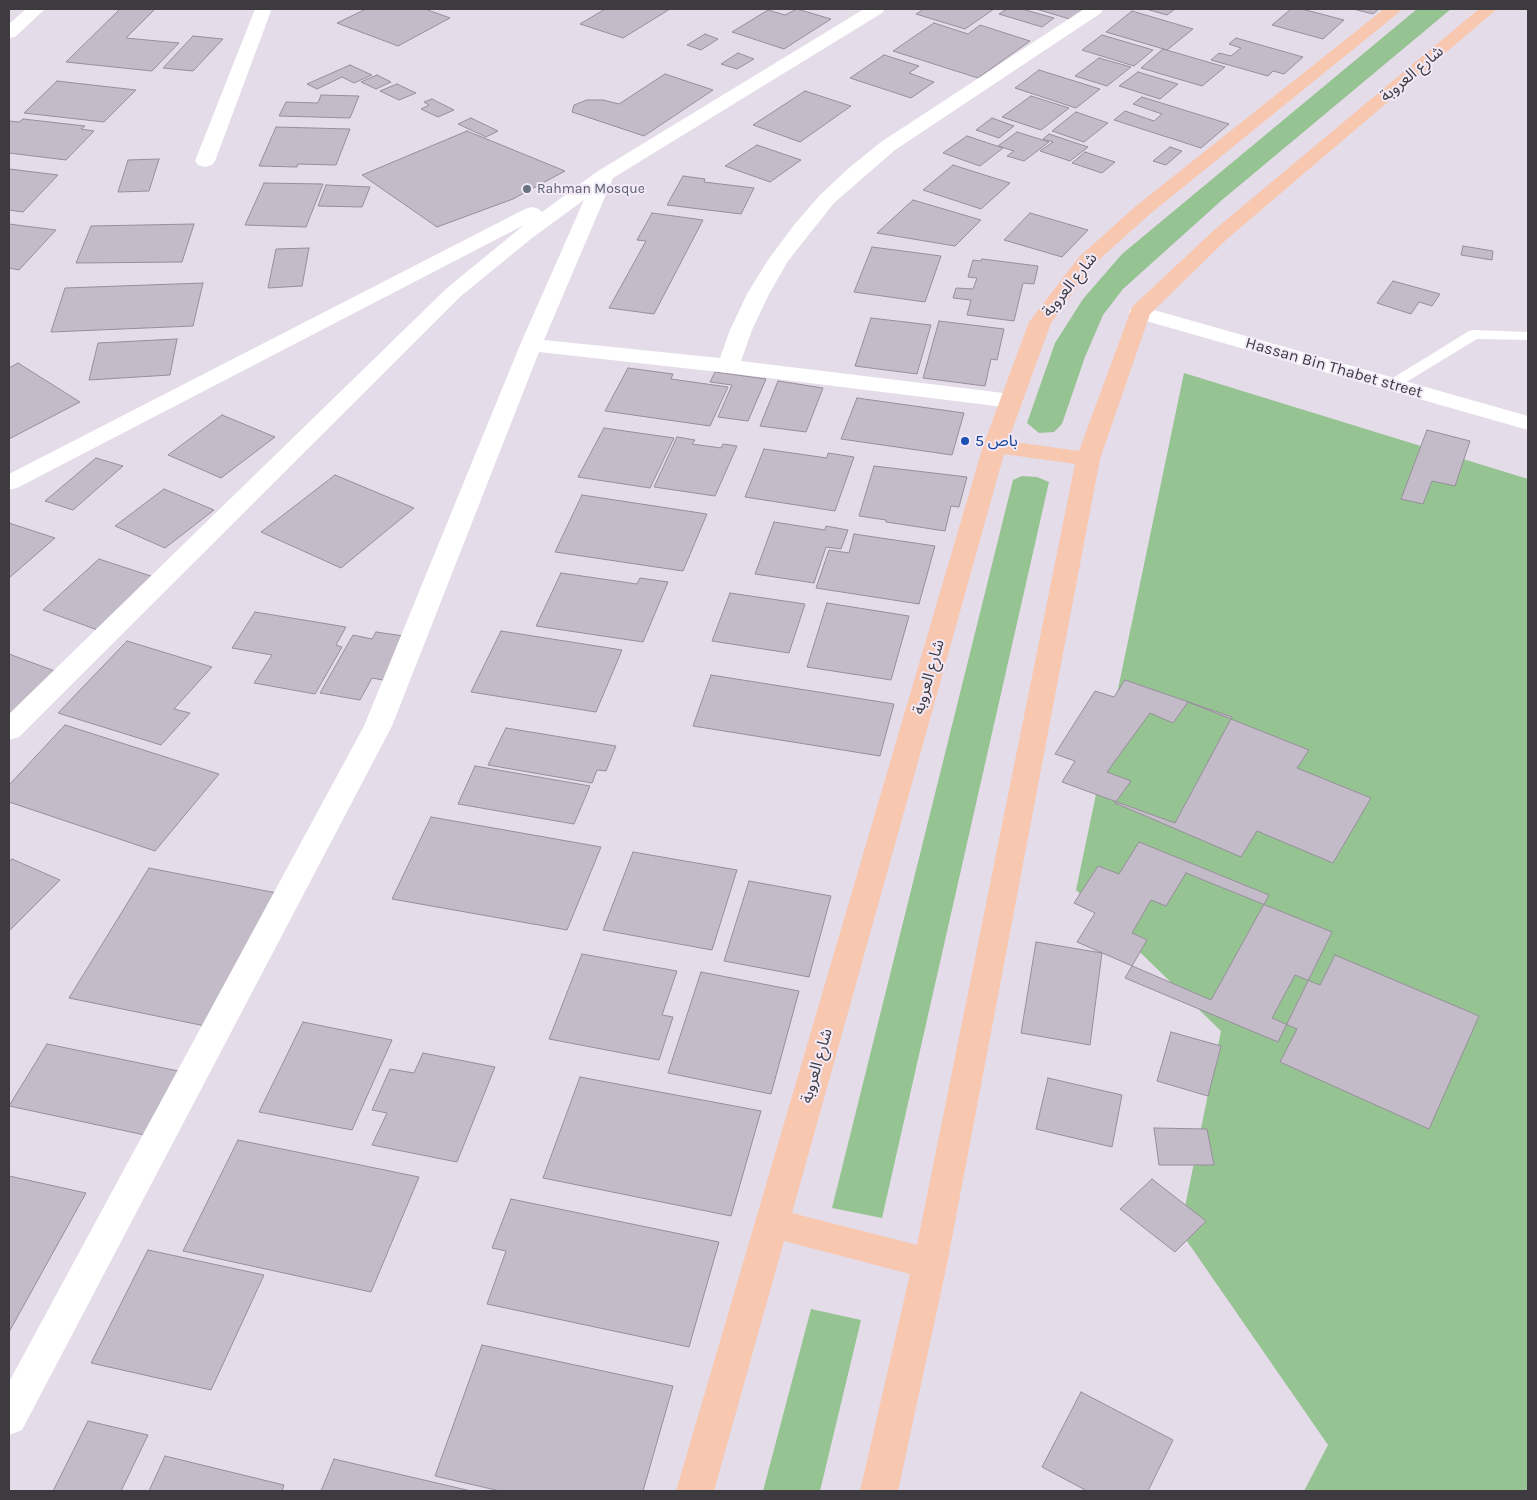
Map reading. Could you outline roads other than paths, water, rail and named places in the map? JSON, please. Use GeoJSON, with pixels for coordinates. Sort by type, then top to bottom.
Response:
{"type":"FeatureCollection","features":[{"type":"Feature","properties":{"kind":"main road","name":"شارع العروبة"},"geometry":{"type":"LineString","coordinates":[[696,1491],[995,446],[1040,322],[1086,262],[1143,210],[1394,9]]}},
{"type":"Feature","properties":{"kind":"main road","name":"شارع العروبة"},"geometry":{"type":"LineString","coordinates":[[879,1491],[930,1264],[1088,459],[1140,312],[1220,235],[1489,9]]}},
{"type":"Feature","properties":{"kind":"main road"},"geometry":{"type":"LineString","coordinates":[[995,446],[1088,459]]}},
{"type":"Feature","properties":{"kind":"main road"},"geometry":{"type":"LineString","coordinates":[[772,1224],[930,1264]]}},
{"type":"Feature","properties":{"kind":"street"},"geometry":{"type":"LineString","coordinates":[[9,33],[36,9]]}},
{"type":"Feature","properties":{"kind":"street"},"geometry":{"type":"LineString","coordinates":[[9,483],[605,176],[876,9]]}},
{"type":"Feature","properties":{"kind":"street"},"geometry":{"type":"LineString","coordinates":[[728,366],[741,330],[758,294],[784,252],[827,199],[888,146],[1095,9]]}},
{"type":"Feature","properties":{"kind":"street"},"geometry":{"type":"LineString","coordinates":[[205,161],[262,10]]}},
{"type":"Feature","properties":{"kind":"street"},"geometry":{"type":"LineString","coordinates":[[9,1418],[378,726],[531,345],[605,176]]}},
{"type":"Feature","properties":{"kind":"street"},"geometry":{"type":"LineString","coordinates":[[9,730],[454,292],[526,234],[605,176]]}},
{"type":"Feature","properties":{"kind":"street","name":"Hassan Bin Thabet street"},"geometry":{"type":"LineString","coordinates":[[1140,312],[1528,423]]}},
{"type":"Feature","properties":{"kind":"street"},"geometry":{"type":"LineString","coordinates":[[531,345],[728,366],[1012,401]]}},
{"type":"Feature","properties":{"kind":"lane"},"geometry":{"type":"LineString","coordinates":[[1393,384],[1474,334],[1528,336]]}},
{"type":"Feature","properties":{"kind":"place","name":"Rahman Mosque"},"geometry":{"type":"Point","coordinates":[527,189]}},
{"type":"Feature","properties":{"kind":"place","name":"باص 5"},"geometry":{"type":"Point","coordinates":[965,441]}}]}
